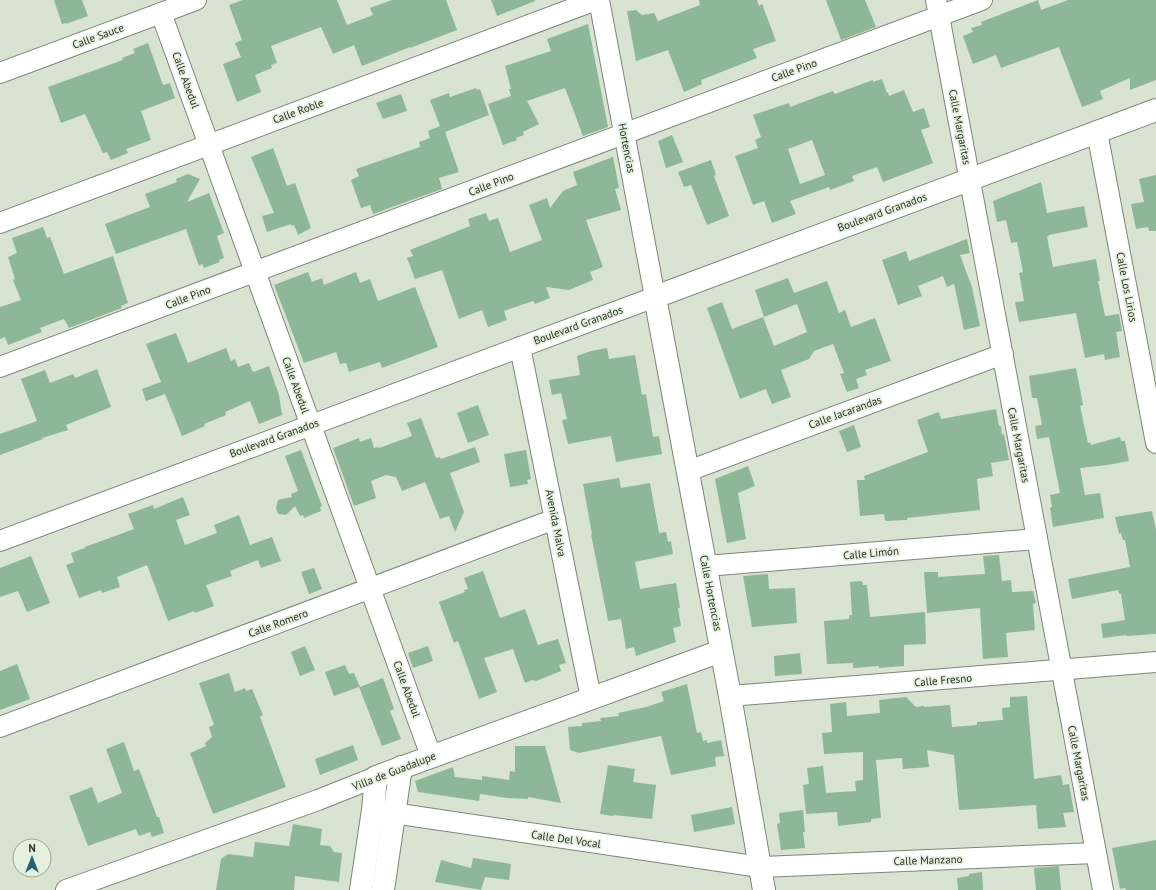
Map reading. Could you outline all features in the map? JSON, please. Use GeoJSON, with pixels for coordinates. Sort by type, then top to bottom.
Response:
{"type":"FeatureCollection","features":[{"type":"Feature","properties":{"kind":"street","name":"Calle Sauce"},"geometry":{"type":"LineString","coordinates":[[0,73],[196,0]]}},
{"type":"Feature","properties":{"kind":"street","name":"Hortencias"},"geometry":{"type":"LineString","coordinates":[[598,0],[655,297]]}},
{"type":"Feature","properties":{"kind":"street","name":"Calle Roble"},"geometry":{"type":"LineString","coordinates":[[0,223],[598,0]]}},
{"type":"Feature","properties":{"kind":"street","name":"Calle Pino"},"geometry":{"type":"LineString","coordinates":[[0,367],[624,134],[938,8],[982,0]]}},
{"type":"Feature","properties":{"kind":"street","name":"Calle Margaritas"},"geometry":{"type":"LineString","coordinates":[[938,8],[1103,890]]}},
{"type":"Feature","properties":{"kind":"street","name":"Calle Abedul"},"geometry":{"type":"LineString","coordinates":[[162,13],[431,756]]}},
{"type":"Feature","properties":{"kind":"street","name":"Boulevard Granados"},"geometry":{"type":"LineString","coordinates":[[0,541],[1156,110]]}},
{"type":"Feature","properties":{"kind":"street","name":"Calle Los Lirios"},"geometry":{"type":"LineString","coordinates":[[1097,132],[1156,443]]}},
{"type":"Feature","properties":{"kind":"street","name":"Calle Hortencias"},"geometry":{"type":"LineString","coordinates":[[655,297],[730,696],[764,890]]}},
{"type":"Feature","properties":{"kind":"street","name":"Avenida Malva"},"geometry":{"type":"LineString","coordinates":[[520,347],[591,698]]}},
{"type":"Feature","properties":{"kind":"street","name":"Calle Jacarandas"},"geometry":{"type":"LineString","coordinates":[[688,470],[1002,354]]}},
{"type":"Feature","properties":{"kind":"street","name":"Calle Romero"},"geometry":{"type":"LineString","coordinates":[[0,727],[556,519]]}},
{"type":"Feature","properties":{"kind":"street","name":"Calle Limón"},"geometry":{"type":"LineString","coordinates":[[706,566],[1037,539]]}},
{"type":"Feature","properties":{"kind":"street","name":"Villa de Guadalupe"},"geometry":{"type":"LineString","coordinates":[[66,890],[303,805],[401,767],[721,650]]}},
{"type":"Feature","properties":{"kind":"street","name":"Calle Fresno"},"geometry":{"type":"LineString","coordinates":[[730,696],[1156,662]]}},
{"type":"Feature","properties":{"kind":"street"},"geometry":{"type":"LineString","coordinates":[[383,890],[401,767]]}},
{"type":"Feature","properties":{"kind":"street"},"geometry":{"type":"LineString","coordinates":[[361,890],[373,810],[376,777]]}},
{"type":"Feature","properties":{"kind":"street","name":"Calle Del Vocal"},"geometry":{"type":"LineString","coordinates":[[373,810],[760,867]]}},
{"type":"Feature","properties":{"kind":"street","name":"Calle Manzano"},"geometry":{"type":"LineString","coordinates":[[760,867],[1096,853]]}},
{"type":"Feature","properties":{"kind":"building"},"geometry":{"type":"Polygon","coordinates":[[[54,0],[82,0],[88,16],[62,24],[54,0]]]}},
{"type":"Feature","properties":{"kind":"building"},"geometry":{"type":"Polygon","coordinates":[[[243,0],[337,0],[347,25],[373,15],[370,8],[392,0],[446,0],[457,30],[362,66],[354,45],[333,54],[321,27],[271,46],[277,63],[271,65],[272,68],[255,75],[261,92],[237,102],[223,64],[241,57],[235,43],[242,40],[229,5],[243,0]]]}},
{"type":"Feature","properties":{"kind":"building"},"geometry":{"type":"Polygon","coordinates":[[[491,0],[535,0],[535,1],[497,16],[491,0]]]}},
{"type":"Feature","properties":{"kind":"building"},"geometry":{"type":"Polygon","coordinates":[[[699,0],[757,0],[759,6],[762,4],[776,41],[753,49],[757,58],[701,80],[702,84],[684,92],[668,50],[636,61],[627,11],[636,10],[642,15],[654,13],[658,21],[700,5],[699,0]]]}},
{"type":"Feature","properties":{"kind":"building"},"geometry":{"type":"Polygon","coordinates":[[[826,0],[865,0],[876,27],[841,40],[826,0]]]}},
{"type":"Feature","properties":{"kind":"building"},"geometry":{"type":"Polygon","coordinates":[[[1038,0],[1041,10],[1068,0],[1156,0],[1156,80],[1130,90],[1130,78],[1100,91],[1103,99],[1082,107],[1059,47],[1001,68],[996,55],[973,64],[963,36],[973,32],[971,28],[982,25],[981,22],[1038,0]]]}},
{"type":"Feature","properties":{"kind":"building"},"geometry":{"type":"Polygon","coordinates":[[[588,24],[608,127],[583,136],[565,88],[527,101],[539,124],[523,132],[524,135],[516,138],[517,140],[503,145],[488,104],[511,96],[509,89],[511,89],[505,66],[551,51],[547,39],[588,24]]]}},
{"type":"Feature","properties":{"kind":"building"},"geometry":{"type":"Polygon","coordinates":[[[148,43],[163,85],[170,83],[175,98],[141,111],[151,140],[126,149],[128,153],[111,160],[107,152],[103,153],[85,114],[61,123],[48,87],[123,60],[122,58],[135,53],[133,49],[148,43]]]}},
{"type":"Feature","properties":{"kind":"building"},"geometry":{"type":"Polygon","coordinates":[[[882,79],[889,96],[904,90],[913,112],[924,108],[930,127],[921,130],[933,163],[883,182],[877,167],[852,176],[854,181],[830,190],[829,187],[790,201],[796,214],[772,223],[764,201],[753,205],[735,156],[758,148],[755,140],[761,137],[753,115],[789,103],[790,107],[833,91],[835,94],[873,80],[873,82],[882,79]],[[812,140],[788,149],[800,184],[825,175],[812,140]]]}},
{"type":"Feature","properties":{"kind":"building"},"geometry":{"type":"Polygon","coordinates":[[[476,88],[477,90],[480,89],[489,115],[445,132],[459,172],[439,178],[442,189],[373,214],[370,205],[361,208],[351,180],[359,176],[356,169],[420,147],[419,142],[430,138],[428,131],[440,126],[430,100],[449,93],[450,97],[476,88]]]}},
{"type":"Feature","properties":{"kind":"building"},"geometry":{"type":"Polygon","coordinates":[[[401,94],[407,111],[383,119],[376,103],[401,94]]]}},
{"type":"Feature","properties":{"kind":"building"},"geometry":{"type":"Polygon","coordinates":[[[672,135],[683,162],[666,168],[658,141],[672,135]]]}},
{"type":"Feature","properties":{"kind":"building"},"geometry":{"type":"Polygon","coordinates":[[[273,148],[287,186],[295,183],[311,228],[298,235],[294,225],[291,226],[291,224],[267,232],[262,216],[274,213],[251,157],[273,148]]]}},
{"type":"Feature","properties":{"kind":"building"},"geometry":{"type":"Polygon","coordinates":[[[613,157],[619,188],[615,189],[621,210],[586,220],[603,267],[590,272],[593,280],[569,290],[546,287],[550,298],[535,304],[533,301],[504,311],[507,320],[488,327],[482,310],[459,319],[442,270],[415,279],[407,258],[413,256],[410,250],[470,226],[468,219],[486,213],[489,221],[498,218],[510,252],[542,240],[529,205],[547,198],[550,208],[563,191],[577,185],[573,172],[613,157]]]}},
{"type":"Feature","properties":{"kind":"building"},"geometry":{"type":"Polygon","coordinates":[[[711,160],[716,175],[714,176],[729,216],[707,225],[691,185],[684,187],[678,172],[711,160]]]}},
{"type":"Feature","properties":{"kind":"building"},"geometry":{"type":"Polygon","coordinates":[[[188,174],[200,179],[187,202],[209,193],[224,233],[217,236],[224,258],[219,260],[220,262],[204,268],[202,264],[199,266],[186,229],[116,254],[105,224],[150,207],[145,194],[177,182],[176,179],[188,174]]]}},
{"type":"Feature","properties":{"kind":"building"},"geometry":{"type":"Polygon","coordinates":[[[1156,175],[1156,231],[1149,231],[1148,227],[1136,229],[1131,204],[1144,202],[1139,179],[1156,175]]]}},
{"type":"Feature","properties":{"kind":"building"},"geometry":{"type":"Polygon","coordinates":[[[1041,182],[1047,213],[1084,206],[1088,227],[1049,235],[1047,237],[1053,267],[1096,259],[1100,281],[1098,281],[1105,316],[1119,314],[1122,331],[1116,332],[1120,357],[1105,360],[1104,354],[1085,358],[1076,313],[1019,322],[1015,302],[1024,301],[1019,273],[1023,272],[1017,242],[1011,243],[1006,220],[997,222],[993,201],[1041,182]]]}},
{"type":"Feature","properties":{"kind":"building"},"geometry":{"type":"Polygon","coordinates":[[[43,227],[47,238],[50,237],[64,274],[113,256],[128,303],[121,306],[122,308],[69,328],[64,319],[40,328],[42,332],[8,345],[5,337],[0,339],[0,307],[21,300],[13,280],[15,279],[8,257],[17,253],[12,238],[43,227]]]}},
{"type":"Feature","properties":{"kind":"building"},"geometry":{"type":"Polygon","coordinates":[[[967,239],[970,253],[960,255],[972,287],[980,326],[964,330],[954,284],[947,287],[943,276],[918,286],[922,296],[898,305],[882,260],[906,251],[909,261],[967,239]]]}},
{"type":"Feature","properties":{"kind":"building"},"geometry":{"type":"Polygon","coordinates":[[[308,272],[312,282],[322,278],[324,285],[356,272],[360,283],[370,279],[378,301],[415,287],[438,347],[382,368],[380,362],[349,372],[346,363],[340,364],[336,352],[304,363],[274,285],[308,272]]]}},
{"type":"Feature","properties":{"kind":"building"},"geometry":{"type":"Polygon","coordinates":[[[788,278],[794,293],[827,281],[839,313],[845,310],[851,327],[875,318],[891,361],[865,370],[867,375],[856,379],[859,388],[847,392],[840,374],[844,373],[833,344],[814,351],[809,359],[781,370],[791,397],[772,404],[766,389],[740,399],[707,308],[722,302],[732,329],[763,317],[774,346],[807,332],[797,304],[764,317],[755,290],[788,278]]]}},
{"type":"Feature","properties":{"kind":"building"},"geometry":{"type":"Polygon","coordinates":[[[176,333],[188,363],[226,348],[231,361],[235,359],[238,367],[249,363],[253,372],[269,366],[279,395],[282,415],[259,424],[250,401],[225,412],[226,415],[204,424],[205,426],[182,436],[165,394],[146,401],[142,389],[161,382],[146,344],[176,333]]]}},
{"type":"Feature","properties":{"kind":"building"},"geometry":{"type":"Polygon","coordinates":[[[607,348],[609,359],[635,355],[642,395],[646,394],[653,437],[659,436],[662,454],[616,462],[611,436],[568,444],[562,420],[567,419],[561,393],[552,395],[549,380],[580,375],[577,356],[591,351],[607,348]]]}},
{"type":"Feature","properties":{"kind":"building"},"geometry":{"type":"Polygon","coordinates":[[[1076,368],[1083,405],[1080,406],[1088,443],[1090,442],[1091,445],[1120,437],[1121,441],[1125,441],[1129,461],[1080,468],[1085,495],[1100,493],[1104,518],[1053,527],[1050,508],[1052,507],[1050,495],[1060,493],[1049,437],[1037,439],[1035,426],[1042,425],[1037,398],[1032,398],[1029,376],[1076,368]]]}},
{"type":"Feature","properties":{"kind":"building"},"geometry":{"type":"Polygon","coordinates":[[[97,369],[111,407],[66,425],[68,430],[42,438],[43,439],[0,455],[0,434],[37,421],[21,379],[45,370],[50,383],[73,374],[75,378],[97,369]]]}},
{"type":"Feature","properties":{"kind":"building"},"geometry":{"type":"Polygon","coordinates":[[[478,405],[489,435],[468,443],[457,413],[478,405]]]}},
{"type":"Feature","properties":{"kind":"building"},"geometry":{"type":"Polygon","coordinates":[[[996,409],[999,426],[1001,426],[1002,435],[1004,434],[1009,460],[991,463],[993,476],[977,479],[980,510],[907,518],[907,520],[885,521],[884,514],[860,516],[857,480],[865,480],[864,476],[928,452],[917,420],[939,412],[941,419],[996,409]]]}},
{"type":"Feature","properties":{"kind":"building"},"geometry":{"type":"Polygon","coordinates":[[[421,418],[436,458],[440,457],[441,459],[475,447],[480,462],[450,473],[464,512],[455,532],[449,516],[440,519],[425,482],[402,491],[396,477],[386,475],[371,481],[376,498],[354,506],[333,448],[359,438],[360,442],[371,438],[374,448],[379,448],[412,436],[407,423],[421,418]]]}},
{"type":"Feature","properties":{"kind":"building"},"geometry":{"type":"Polygon","coordinates":[[[854,425],[861,447],[847,452],[839,431],[854,425]]]}},
{"type":"Feature","properties":{"kind":"building"},"geometry":{"type":"Polygon","coordinates":[[[301,450],[322,506],[320,507],[321,511],[304,518],[303,515],[300,516],[295,506],[286,515],[278,514],[276,508],[278,500],[292,497],[291,494],[298,491],[285,456],[301,450]]]}},
{"type":"Feature","properties":{"kind":"building"},"geometry":{"type":"Polygon","coordinates":[[[526,450],[531,479],[527,480],[528,484],[510,487],[504,454],[526,450]]]}},
{"type":"Feature","properties":{"kind":"building"},"geometry":{"type":"Polygon","coordinates":[[[748,466],[755,486],[738,493],[746,539],[727,543],[715,479],[748,466]]]}},
{"type":"Feature","properties":{"kind":"building"},"geometry":{"type":"Polygon","coordinates":[[[619,478],[621,488],[650,483],[659,533],[666,532],[668,542],[671,541],[673,554],[635,562],[640,589],[676,583],[680,608],[678,608],[681,626],[673,628],[676,642],[636,656],[634,647],[626,649],[621,619],[608,621],[583,484],[619,478]]]}},
{"type":"Feature","properties":{"kind":"building"},"geometry":{"type":"Polygon","coordinates":[[[183,497],[190,515],[176,520],[185,545],[217,533],[214,525],[239,515],[250,545],[272,537],[281,561],[261,568],[258,560],[230,571],[232,576],[206,585],[214,606],[195,613],[194,611],[168,621],[147,565],[117,577],[120,587],[102,593],[101,590],[79,598],[66,565],[74,562],[71,553],[134,529],[128,514],[153,505],[154,509],[183,497]]]}},
{"type":"Feature","properties":{"kind":"building"},"geometry":{"type":"Polygon","coordinates":[[[1152,511],[1156,529],[1156,634],[1126,635],[1103,638],[1101,624],[1125,620],[1121,594],[1119,594],[1118,590],[1072,599],[1068,579],[1130,567],[1125,540],[1123,540],[1121,533],[1119,534],[1115,517],[1152,511]]]}},
{"type":"Feature","properties":{"kind":"building"},"geometry":{"type":"Polygon","coordinates":[[[999,555],[1002,581],[1011,580],[1012,592],[1033,591],[1036,603],[1033,604],[1035,630],[1006,633],[1008,657],[983,659],[980,608],[927,613],[924,572],[938,572],[938,577],[985,574],[983,556],[999,555]]]}},
{"type":"Feature","properties":{"kind":"building"},"geometry":{"type":"Polygon","coordinates":[[[31,556],[50,603],[27,612],[18,591],[0,597],[0,568],[31,556]]]}},
{"type":"Feature","properties":{"kind":"building"},"geometry":{"type":"Polygon","coordinates":[[[314,568],[322,589],[309,594],[301,572],[314,568]]]}},
{"type":"Feature","properties":{"kind":"building"},"geometry":{"type":"Polygon","coordinates":[[[483,571],[500,618],[525,609],[538,645],[558,639],[566,663],[559,665],[561,671],[536,681],[532,680],[525,683],[513,649],[484,658],[497,692],[479,699],[458,641],[454,643],[439,602],[465,592],[464,590],[468,589],[464,578],[483,571]]]}},
{"type":"Feature","properties":{"kind":"building"},"geometry":{"type":"Polygon","coordinates":[[[768,574],[769,589],[795,588],[797,623],[752,627],[743,576],[768,574]]]}},
{"type":"Feature","properties":{"kind":"building"},"geometry":{"type":"Polygon","coordinates":[[[862,581],[863,585],[867,585],[870,617],[925,612],[926,644],[904,645],[904,666],[853,668],[853,663],[827,664],[824,621],[849,619],[849,615],[852,615],[850,582],[862,581]]]}},
{"type":"Feature","properties":{"kind":"building"},"geometry":{"type":"Polygon","coordinates":[[[305,646],[315,670],[300,676],[291,652],[305,646]]]}},
{"type":"Feature","properties":{"kind":"building"},"geometry":{"type":"Polygon","coordinates":[[[428,646],[433,661],[413,668],[408,653],[428,646]]]}},
{"type":"Feature","properties":{"kind":"building"},"geometry":{"type":"Polygon","coordinates":[[[800,653],[802,674],[775,676],[774,656],[800,653]]]}},
{"type":"Feature","properties":{"kind":"building"},"geometry":{"type":"Polygon","coordinates":[[[17,664],[30,699],[0,710],[0,671],[17,664]]]}},
{"type":"Feature","properties":{"kind":"building"},"geometry":{"type":"Polygon","coordinates":[[[345,665],[349,674],[354,673],[360,687],[383,678],[394,709],[390,711],[401,739],[382,746],[359,687],[334,696],[325,672],[345,665]]]}},
{"type":"Feature","properties":{"kind":"building"},"geometry":{"type":"Polygon","coordinates":[[[229,673],[235,692],[245,688],[246,691],[252,689],[263,715],[260,717],[286,787],[213,814],[190,753],[206,746],[205,743],[212,737],[209,727],[214,725],[199,683],[229,673]]]}},
{"type":"Feature","properties":{"kind":"building"},"geometry":{"type":"Polygon","coordinates":[[[687,684],[697,733],[701,732],[703,741],[707,740],[707,743],[721,740],[724,756],[715,757],[716,766],[671,775],[661,736],[579,753],[570,750],[568,727],[582,726],[582,723],[601,721],[600,718],[619,716],[618,713],[646,707],[664,701],[661,692],[687,684]]]}},
{"type":"Feature","properties":{"kind":"building"},"geometry":{"type":"Polygon","coordinates":[[[1027,696],[1034,779],[1061,775],[1063,785],[1069,784],[1074,812],[1063,813],[1066,827],[1038,829],[1036,805],[959,810],[954,755],[927,750],[929,767],[903,769],[902,758],[876,760],[881,818],[871,819],[871,822],[838,826],[837,812],[806,814],[803,785],[809,784],[807,768],[823,766],[826,793],[856,791],[855,781],[863,780],[863,752],[824,754],[822,733],[832,732],[830,704],[846,702],[847,716],[880,713],[879,700],[906,697],[916,707],[950,705],[952,727],[977,725],[977,722],[1003,720],[1002,708],[1010,707],[1010,697],[1027,696]]]}},
{"type":"Feature","properties":{"kind":"building"},"geometry":{"type":"Polygon","coordinates":[[[124,742],[134,771],[139,769],[164,833],[152,837],[150,832],[139,836],[136,829],[88,846],[69,796],[92,787],[98,803],[122,793],[106,749],[124,742]]]}},
{"type":"Feature","properties":{"kind":"building"},"geometry":{"type":"Polygon","coordinates":[[[353,745],[358,760],[320,775],[315,759],[353,745]]]}},
{"type":"Feature","properties":{"kind":"building"},"geometry":{"type":"Polygon","coordinates":[[[515,746],[545,746],[561,803],[528,797],[528,799],[507,798],[480,794],[479,801],[418,792],[415,781],[453,767],[455,777],[482,780],[482,776],[509,780],[510,771],[515,772],[515,746]]]}},
{"type":"Feature","properties":{"kind":"building"},"geometry":{"type":"Polygon","coordinates":[[[608,765],[635,769],[633,782],[656,785],[652,819],[600,814],[608,765]]]}},
{"type":"Feature","properties":{"kind":"building"},"geometry":{"type":"Polygon","coordinates":[[[732,807],[735,824],[694,832],[691,815],[732,807]]]}},
{"type":"Feature","properties":{"kind":"building"},"geometry":{"type":"Polygon","coordinates":[[[803,810],[805,848],[781,850],[777,824],[780,823],[779,813],[803,810]]]}},
{"type":"Feature","properties":{"kind":"building"},"geometry":{"type":"Polygon","coordinates":[[[293,824],[322,829],[320,845],[330,846],[334,852],[342,853],[339,882],[295,876],[294,890],[216,890],[221,859],[228,854],[253,857],[255,842],[289,846],[293,824]]]}},
{"type":"Feature","properties":{"kind":"building"},"geometry":{"type":"Polygon","coordinates":[[[1156,840],[1156,890],[1120,889],[1112,848],[1156,840]]]}},
{"type":"Feature","properties":{"kind":"building"},"geometry":{"type":"Polygon","coordinates":[[[473,858],[511,864],[509,880],[485,877],[481,890],[435,882],[441,860],[471,868],[473,858]]]}},
{"type":"Feature","properties":{"kind":"building"},"geometry":{"type":"Polygon","coordinates":[[[1059,866],[1061,890],[1036,890],[1034,868],[1059,866]]]}},
{"type":"Feature","properties":{"kind":"building"},"geometry":{"type":"Polygon","coordinates":[[[982,872],[983,890],[958,890],[957,878],[982,872]]]}}]}
